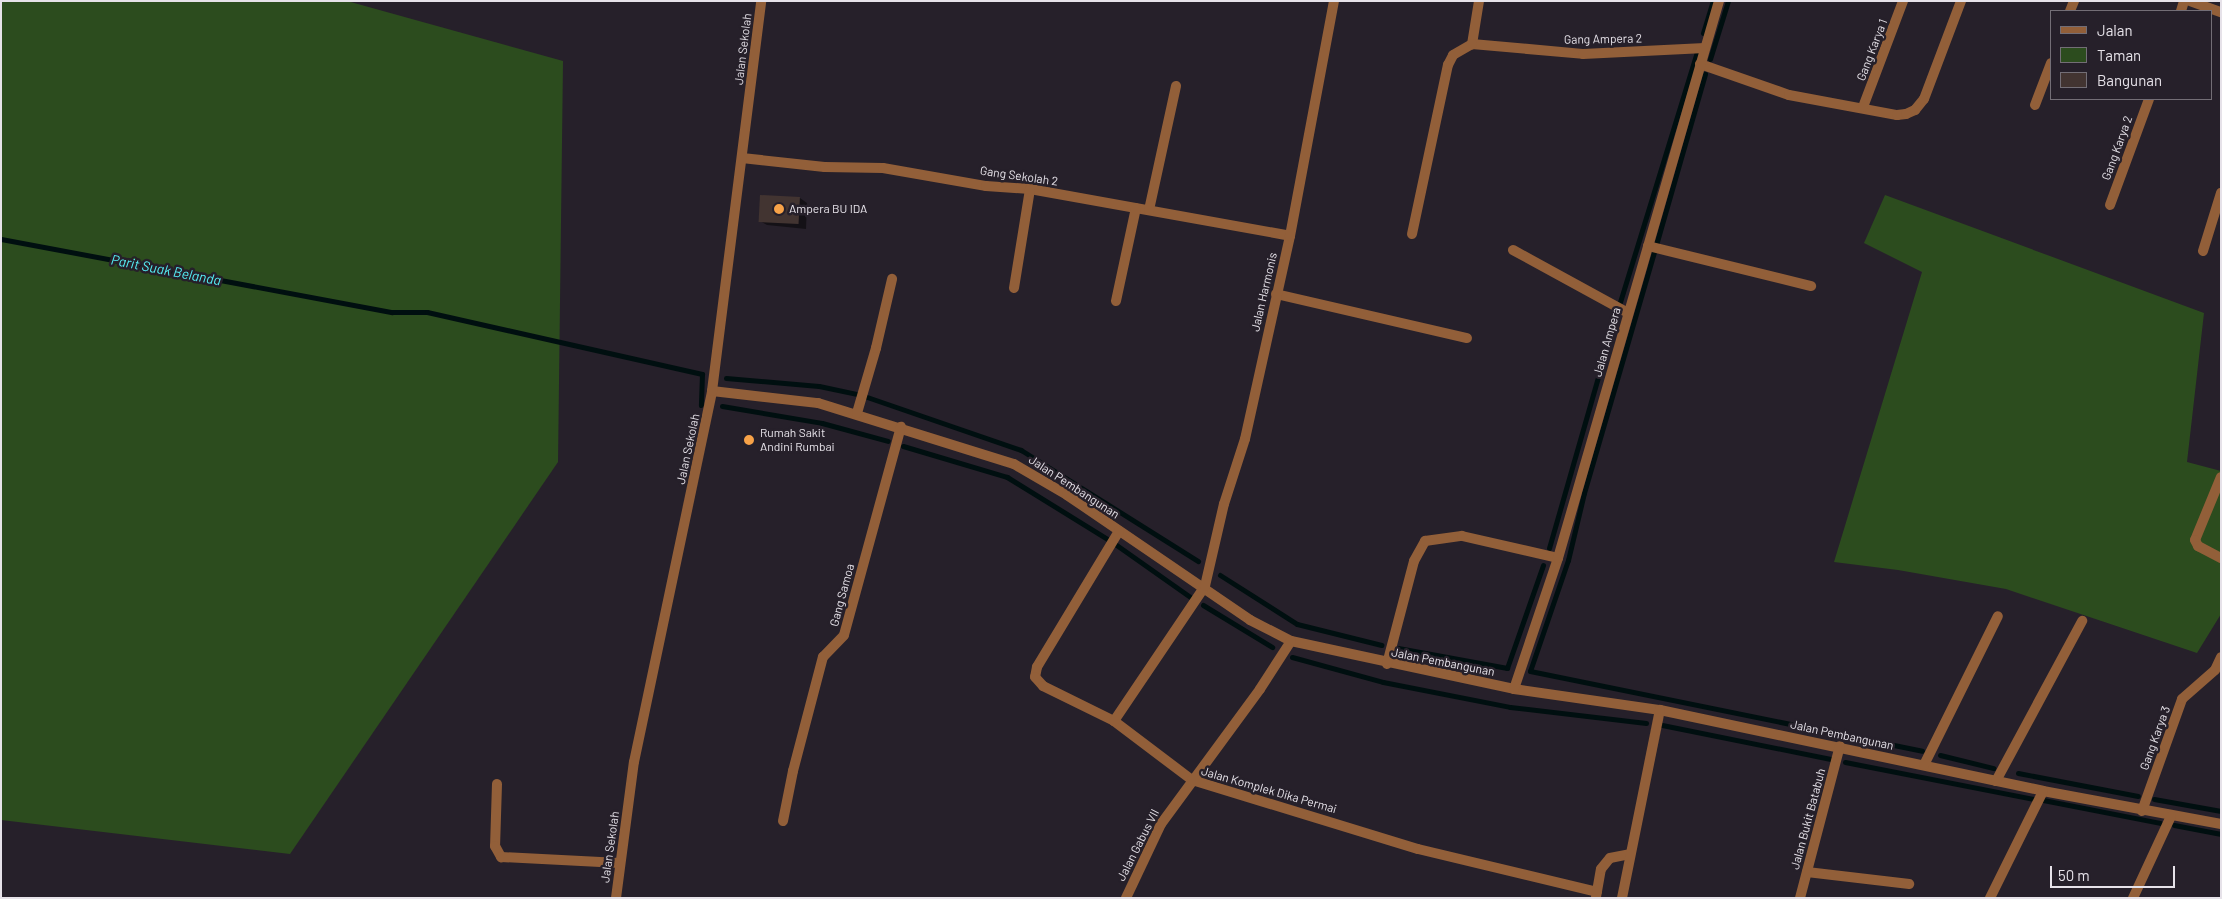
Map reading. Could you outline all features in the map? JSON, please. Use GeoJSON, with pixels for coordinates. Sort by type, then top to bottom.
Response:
{"type":"FeatureCollection","features":[{"type":"Feature","properties":{"kind":"street","name":"Jalan Sekolah"},"geometry":{"type":"LineString","coordinates":[[616,898],[634,762],[712,391],[761,1]]}},
{"type":"Feature","properties":{"kind":"street","name":"Jalan Harmonis"},"geometry":{"type":"LineString","coordinates":[[1205,586],[1224,504],[1245,439],[1290,236],[1334,1]]}},
{"type":"Feature","properties":{"kind":"street"},"geometry":{"type":"LineString","coordinates":[[1412,234],[1448,65],[1453,55],[1472,44],[1479,1]]}},
{"type":"Feature","properties":{"kind":"street","name":"Jalan Ampera"},"geometry":{"type":"LineString","coordinates":[[1514,689],[1558,558],[1700,64],[1720,1]]}},
{"type":"Feature","properties":{"kind":"street","name":"Gang Karya 1"},"geometry":{"type":"LineString","coordinates":[[1863,108],[1903,1]]}},
{"type":"Feature","properties":{"kind":"street"},"geometry":{"type":"LineString","coordinates":[[1700,64],[1789,94],[1906,114],[1915,110],[1924,100],[1961,1]]}},
{"type":"Feature","properties":{"kind":"street"},"geometry":{"type":"LineString","coordinates":[[2190,1],[2221,12]]}},
{"type":"Feature","properties":{"kind":"street","name":"Gang Ampera 2"},"geometry":{"type":"LineString","coordinates":[[1472,44],[1583,54],[1705,48]]}},
{"type":"Feature","properties":{"kind":"street"},"geometry":{"type":"LineString","coordinates":[[2035,105],[2050,66]]}},
{"type":"Feature","properties":{"kind":"street"},"geometry":{"type":"LineString","coordinates":[[1149,210],[1176,86]]}},
{"type":"Feature","properties":{"kind":"street","name":"Gang Karya 2"},"geometry":{"type":"LineString","coordinates":[[2110,205],[2149,100]]}},
{"type":"Feature","properties":{"kind":"street","name":"Gang Sekolah 2"},"geometry":{"type":"LineString","coordinates":[[742,158],[825,167],[883,168],[986,186],[1030,189],[1290,236]]}},
{"type":"Feature","properties":{"kind":"street"},"geometry":{"type":"LineString","coordinates":[[1014,288],[1030,189]]}},
{"type":"Feature","properties":{"kind":"street"},"geometry":{"type":"LineString","coordinates":[[2203,251],[2221,193]]}},
{"type":"Feature","properties":{"kind":"street"},"geometry":{"type":"LineString","coordinates":[[1116,301],[1136,208]]}},
{"type":"Feature","properties":{"kind":"street"},"geometry":{"type":"LineString","coordinates":[[1648,246],[1811,286]]}},
{"type":"Feature","properties":{"kind":"street"},"geometry":{"type":"LineString","coordinates":[[1513,250],[1628,314]]}},
{"type":"Feature","properties":{"kind":"street"},"geometry":{"type":"LineString","coordinates":[[857,412],[876,348],[892,279]]}},
{"type":"Feature","properties":{"kind":"street"},"geometry":{"type":"LineString","coordinates":[[1276,294],[1468,338]]}},
{"type":"Feature","properties":{"kind":"street","name":"Jalan Pembangunan"},"geometry":{"type":"LineString","coordinates":[[712,391],[818,403],[857,412],[1014,464],[1067,494],[1119,531],[1205,586],[1250,620],[1290,642],[1387,664],[1514,689],[1660,710],[1840,746],[2042,793],[2171,818],[2221,824]]}},
{"type":"Feature","properties":{"kind":"street","name":"Gang Samoa"},"geometry":{"type":"LineString","coordinates":[[783,821],[823,657],[844,634],[901,427]]}},
{"type":"Feature","properties":{"kind":"street"},"geometry":{"type":"LineString","coordinates":[[2221,477],[2195,540],[2198,546],[2221,558]]}},
{"type":"Feature","properties":{"kind":"street","name":"Jalan Komplek Dika Permai"},"geometry":{"type":"LineString","coordinates":[[1119,531],[1037,667],[1035,677],[1043,686],[1114,720],[1192,780],[1418,849],[1597,895]]}},
{"type":"Feature","properties":{"kind":"street"},"geometry":{"type":"LineString","coordinates":[[1387,664],[1414,561],[1425,541],[1462,536],[1558,558]]}},
{"type":"Feature","properties":{"kind":"street"},"geometry":{"type":"LineString","coordinates":[[1114,720],[1205,586]]}},
{"type":"Feature","properties":{"kind":"street"},"geometry":{"type":"LineString","coordinates":[[1924,765],[1998,616]]}},
{"type":"Feature","properties":{"kind":"street"},"geometry":{"type":"LineString","coordinates":[[1996,781],[2082,621]]}},
{"type":"Feature","properties":{"kind":"street","name":"Jalan Gabus VII"},"geometry":{"type":"LineString","coordinates":[[1126,898],[1161,824],[1260,689],[1290,642]]}},
{"type":"Feature","properties":{"kind":"street","name":"Gang Karya 3"},"geometry":{"type":"LineString","coordinates":[[2142,811],[2182,699],[2215,670],[2221,657]]}},
{"type":"Feature","properties":{"kind":"street"},"geometry":{"type":"LineString","coordinates":[[1622,898],[1660,710]]}},
{"type":"Feature","properties":{"kind":"street","name":"Jalan Bukit Batabuh"},"geometry":{"type":"LineString","coordinates":[[1800,898],[1840,746]]}},
{"type":"Feature","properties":{"kind":"street"},"geometry":{"type":"LineString","coordinates":[[497,784],[495,846],[501,857],[620,863]]}},
{"type":"Feature","properties":{"kind":"street"},"geometry":{"type":"LineString","coordinates":[[1990,898],[2042,793]]}},
{"type":"Feature","properties":{"kind":"street"},"geometry":{"type":"LineString","coordinates":[[2133,898],[2171,818]]}},
{"type":"Feature","properties":{"kind":"street"},"geometry":{"type":"LineString","coordinates":[[1597,895],[1601,869],[1610,858],[1630,854]]}},
{"type":"Feature","properties":{"kind":"street"},"geometry":{"type":"LineString","coordinates":[[1807,872],[1909,884]]}},
{"type":"Feature","properties":{"kind":"green space"},"geometry":{"type":"Polygon","coordinates":[[[1,1],[347,1],[563,61],[558,462],[290,854],[1,820],[1,1]]]}},
{"type":"Feature","properties":{"kind":"green space"},"geometry":{"type":"Polygon","coordinates":[[[1885,195],[2204,313],[2187,462],[2221,471],[2221,614],[2197,653],[2006,589],[1898,570],[1834,562],[1922,272],[1864,243],[1885,195]]]}},
{"type":"Feature","properties":{"kind":"building","name":"Ampera BU IDA"},"geometry":{"type":"Polygon","coordinates":[[[760,195],[800,197],[799,224],[759,222],[760,195]]]}},
{"type":"Feature","properties":{"kind":"waterway"},"geometry":{"type":"LineString","coordinates":[[1703,33],[1713,1]]}},
{"type":"Feature","properties":{"kind":"waterway"},"geometry":{"type":"LineString","coordinates":[[1710,59],[1728,1]]}},
{"type":"Feature","properties":{"kind":"waterway"},"geometry":{"type":"LineString","coordinates":[[1620,302],[1698,49]]}},
{"type":"Feature","properties":{"kind":"waterway"},"geometry":{"type":"LineString","coordinates":[[1656,245],[1705,74]]}},
{"type":"Feature","properties":{"kind":"waterway","name":"Parit Suak Belanda"},"geometry":{"type":"LineString","coordinates":[[1,239],[392,312],[427,312],[702,374],[701,405]]}},
{"type":"Feature","properties":{"kind":"waterway"},"geometry":{"type":"LineString","coordinates":[[1654,252],[1584,493],[1568,560],[1530,671],[1922,751]]}},
{"type":"Feature","properties":{"kind":"waterway"},"geometry":{"type":"LineString","coordinates":[[1549,548],[1615,318]]}},
{"type":"Feature","properties":{"kind":"waterway"},"geometry":{"type":"LineString","coordinates":[[726,378],[819,386],[856,394]]}},
{"type":"Feature","properties":{"kind":"waterway"},"geometry":{"type":"LineString","coordinates":[[867,397],[1021,450],[1198,561]]}},
{"type":"Feature","properties":{"kind":"waterway"},"geometry":{"type":"LineString","coordinates":[[722,406],[822,423],[888,441]]}},
{"type":"Feature","properties":{"kind":"waterway"},"geometry":{"type":"LineString","coordinates":[[903,446],[1007,477],[1109,540]]}},
{"type":"Feature","properties":{"kind":"waterway"},"geometry":{"type":"LineString","coordinates":[[1115,544],[1190,597]]}},
{"type":"Feature","properties":{"kind":"waterway"},"geometry":{"type":"LineString","coordinates":[[1398,648],[1507,668],[1543,565]]}},
{"type":"Feature","properties":{"kind":"waterway"},"geometry":{"type":"LineString","coordinates":[[1220,575],[1297,624],[1381,645]]}},
{"type":"Feature","properties":{"kind":"waterway"},"geometry":{"type":"LineString","coordinates":[[1203,605],[1272,647]]}},
{"type":"Feature","properties":{"kind":"waterway"},"geometry":{"type":"LineString","coordinates":[[1292,657],[1383,682],[1510,707],[1646,723]]}},
{"type":"Feature","properties":{"kind":"waterway"},"geometry":{"type":"LineString","coordinates":[[1662,725],[1831,759]]}},
{"type":"Feature","properties":{"kind":"waterway"},"geometry":{"type":"LineString","coordinates":[[1940,755],[1993,768]]}},
{"type":"Feature","properties":{"kind":"waterway"},"geometry":{"type":"LineString","coordinates":[[1845,762],[2034,799]]}},
{"type":"Feature","properties":{"kind":"waterway"},"geometry":{"type":"LineString","coordinates":[[2018,773],[2138,796]]}},
{"type":"Feature","properties":{"kind":"waterway"},"geometry":{"type":"LineString","coordinates":[[2154,799],[2221,811]]}},
{"type":"Feature","properties":{"kind":"waterway"},"geometry":{"type":"LineString","coordinates":[[2043,800],[2160,823]]}},
{"type":"Feature","properties":{"kind":"waterway"},"geometry":{"type":"LineString","coordinates":[[2174,825],[2221,834]]}},
{"type":"Feature","properties":{"kind":"place","name":"Ampera BU IDA"},"geometry":{"type":"Point","coordinates":[779,209]}},
{"type":"Feature","properties":{"kind":"place","name":"Rumah Sakit Andini Rumbai"},"geometry":{"type":"Point","coordinates":[749,440]}}]}
